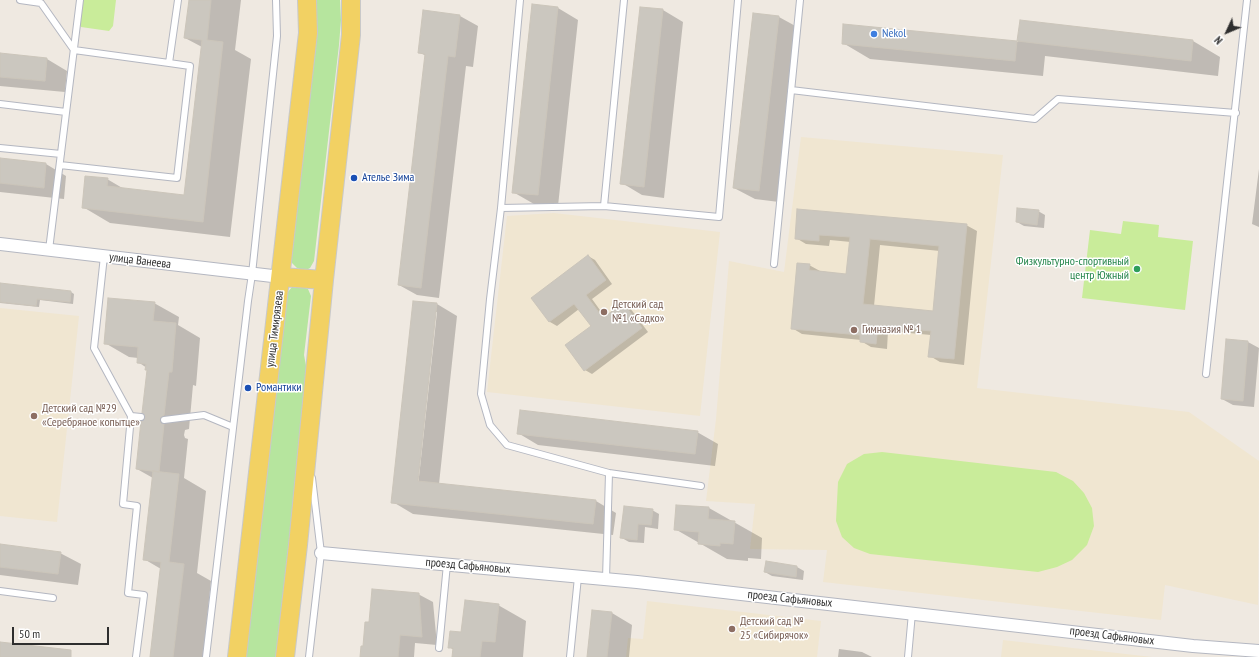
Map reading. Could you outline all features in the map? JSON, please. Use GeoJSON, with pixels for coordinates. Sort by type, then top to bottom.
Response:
{"type":"FeatureCollection","features":[{"type":"Feature","properties":{"kind":"main road","name":"улица Тимирязева"},"geometry":{"type":"LineString","coordinates":[[237,657],[308,33],[307,0]]}},
{"type":"Feature","properties":{"kind":"main road"},"geometry":{"type":"LineString","coordinates":[[285,657],[298,546],[307,441],[351,35],[351,0]]}},
{"type":"Feature","properties":{"kind":"main road"},"geometry":{"type":"LineString","coordinates":[[281,277],[324,280]]}},
{"type":"Feature","properties":{"kind":"street","name":"улица Ванеева"},"geometry":{"type":"LineString","coordinates":[[0,244],[281,277]]}},
{"type":"Feature","properties":{"kind":"street","name":"проезд Сафьяновых"},"geometry":{"type":"LineString","coordinates":[[321,553],[606,579],[1193,646],[1259,651]]}},
{"type":"Feature","properties":{"kind":"lane"},"geometry":{"type":"LineString","coordinates":[[20,0],[41,3],[74,50],[190,66],[177,178],[60,165]]}},
{"type":"Feature","properties":{"kind":"lane"},"geometry":{"type":"LineString","coordinates":[[49,250],[80,0]]}},
{"type":"Feature","properties":{"kind":"lane"},"geometry":{"type":"LineString","coordinates":[[170,63],[178,0]]}},
{"type":"Feature","properties":{"kind":"lane"},"geometry":{"type":"LineString","coordinates":[[206,657],[252,274],[277,36],[276,0]]}},
{"type":"Feature","properties":{"kind":"lane"},"geometry":{"type":"LineString","coordinates":[[520,0],[482,394],[490,425],[507,445],[609,473],[701,486]]}},
{"type":"Feature","properties":{"kind":"lane"},"geometry":{"type":"LineString","coordinates":[[604,206],[624,0]]}},
{"type":"Feature","properties":{"kind":"lane"},"geometry":{"type":"LineString","coordinates":[[501,208],[604,206],[720,217],[738,0]]}},
{"type":"Feature","properties":{"kind":"lane"},"geometry":{"type":"LineString","coordinates":[[774,264],[800,0]]}},
{"type":"Feature","properties":{"kind":"lane"},"geometry":{"type":"LineString","coordinates":[[1206,374],[1236,113],[1247,0]]}},
{"type":"Feature","properties":{"kind":"lane"},"geometry":{"type":"LineString","coordinates":[[791,90],[1035,119],[1058,99],[1236,113]]}},
{"type":"Feature","properties":{"kind":"lane"},"geometry":{"type":"LineString","coordinates":[[0,104],[66,112]]}},
{"type":"Feature","properties":{"kind":"lane"},"geometry":{"type":"LineString","coordinates":[[0,148],[61,154]]}},
{"type":"Feature","properties":{"kind":"lane"},"geometry":{"type":"LineString","coordinates":[[104,256],[94,348],[131,416],[123,504],[137,506],[128,593],[144,595],[136,657]]}},
{"type":"Feature","properties":{"kind":"lane"},"geometry":{"type":"LineString","coordinates":[[164,420],[204,415],[233,427]]}},
{"type":"Feature","properties":{"kind":"lane"},"geometry":{"type":"LineString","coordinates":[[131,416],[141,417]]}},
{"type":"Feature","properties":{"kind":"lane"},"geometry":{"type":"LineString","coordinates":[[307,441],[321,553],[309,657]]}},
{"type":"Feature","properties":{"kind":"lane"},"geometry":{"type":"LineString","coordinates":[[606,579],[609,473]]}},
{"type":"Feature","properties":{"kind":"lane"},"geometry":{"type":"LineString","coordinates":[[439,648],[447,564]]}},
{"type":"Feature","properties":{"kind":"lane"},"geometry":{"type":"LineString","coordinates":[[570,657],[578,577]]}},
{"type":"Feature","properties":{"kind":"lane"},"geometry":{"type":"LineString","coordinates":[[0,591],[53,598]]}},
{"type":"Feature","properties":{"kind":"lane"},"geometry":{"type":"LineString","coordinates":[[908,657],[912,613]]}},
{"type":"Feature","properties":{"kind":"shaded area","name":"Гимназия № 1"},"geometry":{"type":"Polygon","coordinates":[[[801,137],[1003,155],[977,388],[1189,412],[1259,461],[1258,605],[1165,585],[1161,620],[823,582],[827,550],[750,549],[755,504],[706,501],[716,419],[729,261],[784,272],[801,137]]]}},
{"type":"Feature","properties":{"kind":"shaded area","name":"Детский сад №1 «Cадко»"},"geometry":{"type":"Polygon","coordinates":[[[554,213],[720,232],[700,416],[487,392],[507,216],[554,213]]]}},
{"type":"Feature","properties":{"kind":"shaded area","name":"Детский сад №29 «Серебряное копытце»"},"geometry":{"type":"Polygon","coordinates":[[[0,308],[79,316],[57,522],[0,516],[0,308]]]}},
{"type":"Feature","properties":{"kind":"shaded area","name":"Детский сад № 25 «Сибирячок»"},"geometry":{"type":"Polygon","coordinates":[[[647,601],[821,621],[817,657],[626,657],[628,638],[643,639],[647,601]]]}},
{"type":"Feature","properties":{"kind":"shaded area"},"geometry":{"type":"Polygon","coordinates":[[[1003,640],[1152,657],[1001,657],[1003,640]]]}},
{"type":"Feature","properties":{"kind":"green space"},"geometry":{"type":"Polygon","coordinates":[[[81,0],[116,0],[113,26],[109,31],[81,27],[78,22],[81,0]]]}},
{"type":"Feature","properties":{"kind":"green space"},"geometry":{"type":"Polygon","coordinates":[[[315,0],[340,0],[341,20],[314,261],[310,268],[304,271],[297,268],[292,263],[290,257],[315,0]]]}},
{"type":"Feature","properties":{"kind":"green space","name":"Физкультурно-спортивный центр Южный"},"geometry":{"type":"Polygon","coordinates":[[[1123,221],[1159,225],[1158,237],[1193,241],[1185,310],[1082,298],[1090,230],[1121,234],[1123,221]]]}},
{"type":"Feature","properties":{"kind":"green space"},"geometry":{"type":"Polygon","coordinates":[[[301,286],[308,289],[311,296],[304,355],[307,371],[277,657],[245,657],[287,293],[292,287],[301,286]]]}},
{"type":"Feature","properties":{"kind":"green space"},"geometry":{"type":"Polygon","coordinates":[[[882,452],[1056,472],[1073,481],[1084,493],[1092,508],[1094,526],[1087,545],[1072,560],[1057,567],[1038,572],[870,554],[854,548],[842,537],[836,521],[838,482],[847,464],[864,454],[882,452]]]}},
{"type":"Feature","properties":{"kind":"building"},"geometry":{"type":"Polygon","coordinates":[[[189,0],[211,0],[207,40],[223,42],[203,222],[82,208],[85,176],[108,178],[107,186],[184,195],[202,40],[184,38],[189,0]]]}},
{"type":"Feature","properties":{"kind":"building"},"geometry":{"type":"Polygon","coordinates":[[[532,4],[558,7],[538,195],[512,193],[532,4]]]}},
{"type":"Feature","properties":{"kind":"building"},"geometry":{"type":"Polygon","coordinates":[[[640,7],[663,9],[644,187],[620,184],[640,7]]]}},
{"type":"Feature","properties":{"kind":"building"},"geometry":{"type":"Polygon","coordinates":[[[423,10],[460,15],[455,57],[448,56],[421,288],[398,285],[425,54],[418,53],[423,10]]]}},
{"type":"Feature","properties":{"kind":"building"},"geometry":{"type":"Polygon","coordinates":[[[753,13],[779,16],[759,191],[733,188],[753,13]]]}},
{"type":"Feature","properties":{"kind":"building"},"geometry":{"type":"Polygon","coordinates":[[[1020,20],[1193,40],[1191,61],[1017,41],[1020,20]]]}},
{"type":"Feature","properties":{"kind":"building"},"geometry":{"type":"Polygon","coordinates":[[[843,24],[1017,41],[1015,61],[842,44],[843,24]]]}},
{"type":"Feature","properties":{"kind":"building"},"geometry":{"type":"Polygon","coordinates":[[[0,53],[47,58],[45,81],[0,77],[0,53]]]}},
{"type":"Feature","properties":{"kind":"building"},"geometry":{"type":"Polygon","coordinates":[[[0,158],[46,163],[44,188],[0,183],[0,158]]]}},
{"type":"Feature","properties":{"kind":"building"},"geometry":{"type":"Polygon","coordinates":[[[1017,208],[1039,210],[1037,225],[1016,222],[1017,208]]]}},
{"type":"Feature","properties":{"kind":"building"},"geometry":{"type":"Polygon","coordinates":[[[797,209],[967,224],[954,359],[928,357],[931,331],[878,326],[876,344],[860,342],[860,335],[791,329],[797,263],[810,264],[809,270],[846,274],[850,237],[819,235],[819,241],[795,239],[797,209]],[[870,239],[863,304],[933,311],[939,246],[870,239]]]}},
{"type":"Feature","properties":{"kind":"building"},"geometry":{"type":"Polygon","coordinates":[[[588,255],[606,280],[586,295],[603,318],[623,303],[642,328],[584,371],[565,345],[591,326],[574,304],[549,322],[531,298],[588,255]]]}},
{"type":"Feature","properties":{"kind":"building"},"geometry":{"type":"Polygon","coordinates":[[[0,283],[71,291],[70,302],[37,299],[36,306],[0,302],[0,283]]]}},
{"type":"Feature","properties":{"kind":"building"},"geometry":{"type":"Polygon","coordinates":[[[108,298],[155,302],[153,321],[176,323],[172,372],[169,372],[164,415],[160,420],[161,423],[164,424],[159,472],[136,469],[141,421],[144,420],[145,417],[142,413],[147,370],[145,370],[146,364],[137,363],[138,347],[104,344],[108,298]]]}},
{"type":"Feature","properties":{"kind":"building"},"geometry":{"type":"Polygon","coordinates":[[[413,301],[437,303],[418,481],[596,500],[593,524],[391,503],[413,301]]]}},
{"type":"Feature","properties":{"kind":"building"},"geometry":{"type":"Polygon","coordinates":[[[1226,339],[1248,341],[1243,401],[1221,399],[1226,339]]]}},
{"type":"Feature","properties":{"kind":"building"},"geometry":{"type":"Polygon","coordinates":[[[520,410],[698,431],[695,454],[517,434],[520,410]]]}},
{"type":"Feature","properties":{"kind":"building"},"geometry":{"type":"Polygon","coordinates":[[[153,471],[179,474],[169,562],[184,564],[173,657],[150,657],[161,562],[143,560],[153,471]]]}},
{"type":"Feature","properties":{"kind":"building"},"geometry":{"type":"Polygon","coordinates":[[[676,505],[709,507],[708,519],[735,521],[733,544],[720,543],[720,546],[698,544],[699,532],[674,530],[676,505]]]}},
{"type":"Feature","properties":{"kind":"building"},"geometry":{"type":"Polygon","coordinates":[[[624,506],[653,509],[651,525],[638,524],[637,540],[620,538],[624,506]]]}},
{"type":"Feature","properties":{"kind":"building"},"geometry":{"type":"Polygon","coordinates":[[[0,544],[61,552],[58,574],[0,567],[0,544]]]}},
{"type":"Feature","properties":{"kind":"building"},"geometry":{"type":"Polygon","coordinates":[[[766,561],[797,566],[796,577],[764,572],[766,561]]]}},
{"type":"Feature","properties":{"kind":"building"},"geometry":{"type":"Polygon","coordinates":[[[372,589],[419,593],[422,637],[400,635],[398,657],[360,657],[361,646],[363,646],[365,622],[369,622],[372,589]]]}},
{"type":"Feature","properties":{"kind":"building"},"geometry":{"type":"Polygon","coordinates":[[[465,600],[499,604],[495,642],[482,641],[480,657],[452,657],[453,648],[448,648],[450,631],[461,632],[465,600]]]}},
{"type":"Feature","properties":{"kind":"building"},"geometry":{"type":"Polygon","coordinates":[[[592,610],[612,612],[607,657],[587,657],[592,610]]]}},
{"type":"Feature","properties":{"kind":"building"},"geometry":{"type":"Polygon","coordinates":[[[0,642],[71,650],[71,657],[0,657],[0,642]]]}},
{"type":"Feature","properties":{"kind":"place","name":"Nekol"},"geometry":{"type":"Point","coordinates":[874,34]}},
{"type":"Feature","properties":{"kind":"place","name":"Ателье Зима"},"geometry":{"type":"Point","coordinates":[354,178]}},
{"type":"Feature","properties":{"kind":"place","name":"Физкультурно-спортивный центр Южный"},"geometry":{"type":"Point","coordinates":[1137,269]}},
{"type":"Feature","properties":{"kind":"place","name":"Детский сад №1 «Cадко»"},"geometry":{"type":"Point","coordinates":[604,312]}},
{"type":"Feature","properties":{"kind":"place","name":"Гимназия № 1"},"geometry":{"type":"Point","coordinates":[854,330]}},
{"type":"Feature","properties":{"kind":"place","name":"Романтики"},"geometry":{"type":"Point","coordinates":[248,388]}},
{"type":"Feature","properties":{"kind":"place","name":"Детский сад №29 «Серебряное копытце»"},"geometry":{"type":"Point","coordinates":[34,416]}},
{"type":"Feature","properties":{"kind":"place","name":"Детский сад № 25 «Сибирячок»"},"geometry":{"type":"Point","coordinates":[732,629]}}]}
